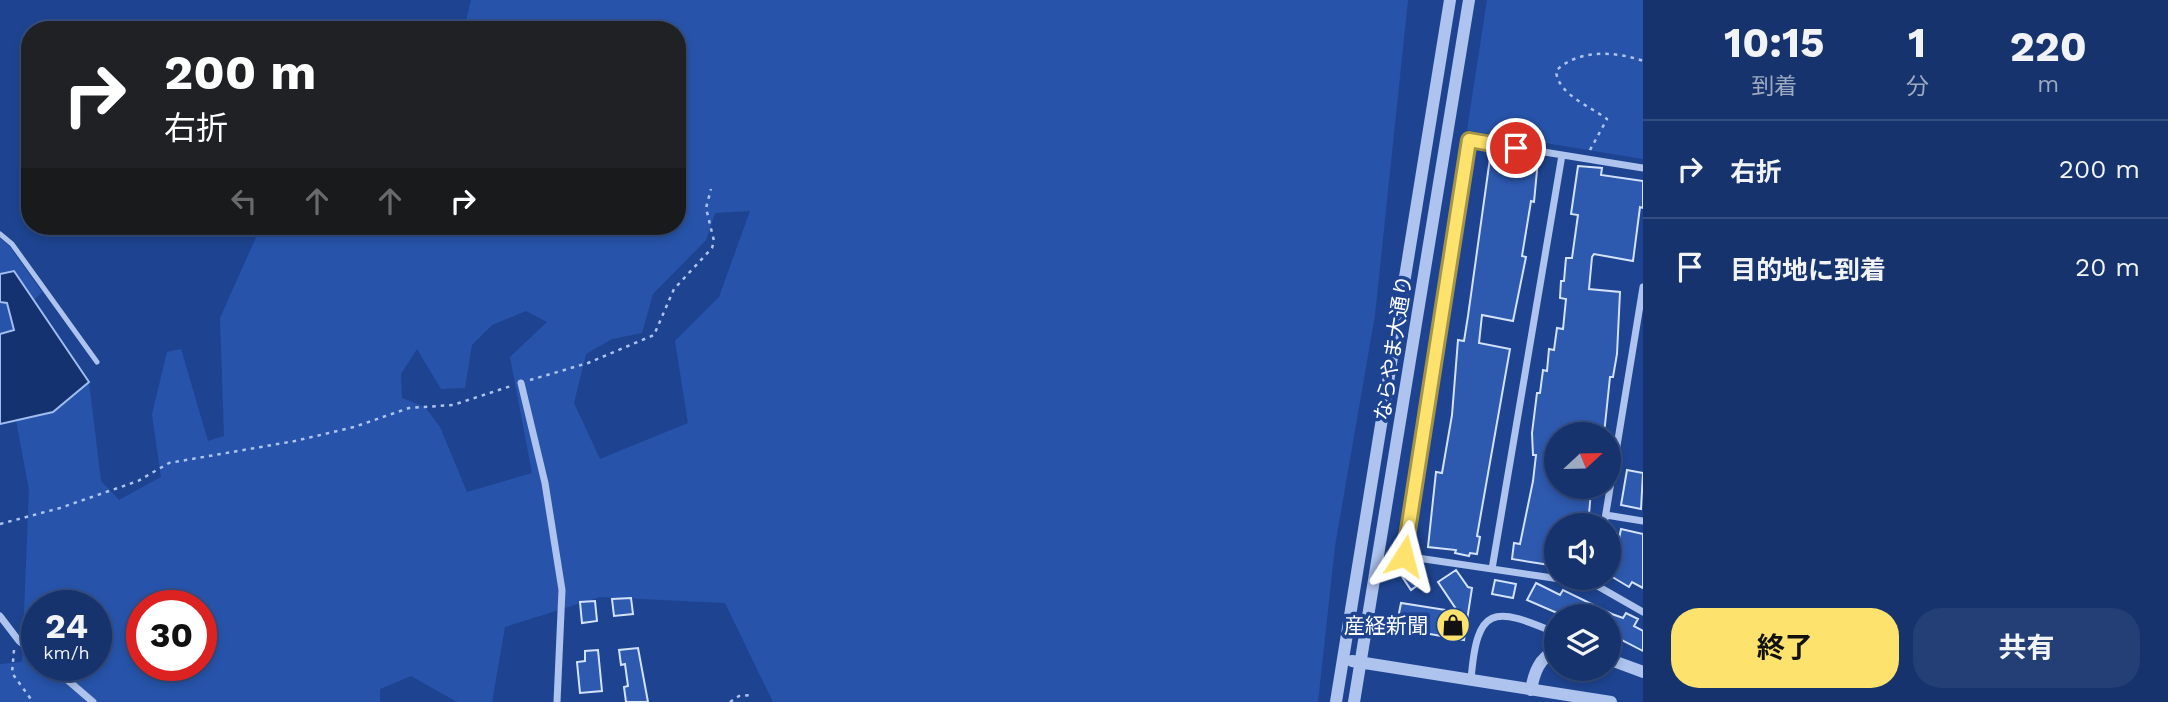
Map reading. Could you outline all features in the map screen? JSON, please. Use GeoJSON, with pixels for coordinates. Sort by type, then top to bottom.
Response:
{"type":"FeatureCollection","features":[{"type":"Feature","properties":{"kind":"street","name":"ならやま大通り"},"geometry":{"type":"LineString","coordinates":[[1336,702],[1450,0]]}},
{"type":"Feature","properties":{"kind":"street","name":"ならやま大通り"},"geometry":{"type":"LineString","coordinates":[[1354,702],[1469,0]]}},
{"type":"Feature","properties":{"kind":"street"},"geometry":{"type":"LineString","coordinates":[[1544,575],[1404,556],[1469,140],[1643,168]]}},
{"type":"Feature","properties":{"kind":"street"},"geometry":{"type":"LineString","coordinates":[[1492,569],[1562,155]]}},
{"type":"Feature","properties":{"kind":"street"},"geometry":{"type":"LineString","coordinates":[[1606,513],[1643,288]]}},
{"type":"Feature","properties":{"kind":"street"},"geometry":{"type":"LineString","coordinates":[[521,383],[545,483],[562,590],[557,702]]}},
{"type":"Feature","properties":{"kind":"street"},"geometry":{"type":"LineString","coordinates":[[1621,517],[1643,521]]}},
{"type":"Feature","properties":{"kind":"street"},"geometry":{"type":"LineString","coordinates":[[1609,590],[1643,612]]}},
{"type":"Feature","properties":{"kind":"street"},"geometry":{"type":"LineString","coordinates":[[1471,680],[1477,637],[1482,628],[1494,618],[1508,615],[1544,628]]}},
{"type":"Feature","properties":{"kind":"street"},"geometry":{"type":"LineString","coordinates":[[0,616],[19,641]]}},
{"type":"Feature","properties":{"kind":"street"},"geometry":{"type":"LineString","coordinates":[[1531,690],[1534,674],[1544,658]]}},
{"type":"Feature","properties":{"kind":"street"},"geometry":{"type":"LineString","coordinates":[[1343,659],[1531,690],[1582,695],[1611,702]]}},
{"type":"Feature","properties":{"kind":"street"},"geometry":{"type":"LineString","coordinates":[[1621,664],[1643,672]]}},
{"type":"Feature","properties":{"kind":"street"},"geometry":{"type":"LineString","coordinates":[[69,681],[93,702]]}},
{"type":"Feature","properties":{"kind":"lane"},"geometry":{"type":"LineString","coordinates":[[0,234],[12,244],[97,362]]}},
{"type":"Feature","properties":{"kind":"path"},"geometry":{"type":"LineString","coordinates":[[1585,159],[1607,119],[1563,89],[1556,71],[1585,55],[1622,55],[1643,61]]}},
{"type":"Feature","properties":{"kind":"path"},"geometry":{"type":"LineString","coordinates":[[0,524],[60,508],[138,481],[169,463],[354,428],[409,408],[453,405],[588,363],[654,335],[674,289],[712,248],[714,241],[706,208],[711,189]]}},
{"type":"Feature","properties":{"kind":"path"},"geometry":{"type":"LineString","coordinates":[[19,641],[13,653],[12,673],[33,702]]}},
{"type":"Feature","properties":{"kind":"path"},"geometry":{"type":"LineString","coordinates":[[730,702],[739,696],[752,695]]}},
{"type":"Feature","properties":{"kind":"shaded area"},"geometry":{"type":"Polygon","coordinates":[[[471,0],[1408,0],[1375,315],[1335,546],[1318,702],[773,702],[725,603],[600,597],[505,627],[492,702],[457,702],[411,676],[380,689],[380,702],[0,702],[0,664],[21,662],[21,681],[112,681],[112,590],[25,590],[29,490],[16,420],[54,412],[89,382],[101,481],[119,500],[161,477],[152,414],[167,352],[181,349],[208,441],[224,436],[220,318],[257,235],[686,235],[686,21],[466,21],[471,0]],[[750,211],[715,213],[706,240],[653,294],[642,333],[612,339],[586,354],[574,403],[600,459],[688,423],[675,341],[719,297],[750,211]],[[526,311],[492,325],[472,345],[465,388],[441,389],[417,349],[401,374],[402,398],[425,407],[440,427],[467,492],[532,473],[510,357],[547,322],[526,311]]]}},
{"type":"Feature","properties":{"kind":"shaded area"},"geometry":{"type":"Polygon","coordinates":[[[1487,0],[1643,0],[1643,159],[1467,130],[1487,0]]]}},
{"type":"Feature","properties":{"kind":"shaded area"},"geometry":{"type":"Polygon","coordinates":[[[0,238],[10,247],[42,292],[33,301],[0,277],[0,238]]]}},
{"type":"Feature","properties":{"kind":"shaded area"},"geometry":{"type":"Polygon","coordinates":[[[14,271],[89,382],[53,412],[0,424],[0,334],[14,330],[7,303],[0,302],[0,274],[14,271]]]}},
{"type":"Feature","properties":{"kind":"shaded area"},"geometry":{"type":"Polygon","coordinates":[[[0,302],[7,302],[14,330],[0,334],[0,302]]]}},
{"type":"Feature","properties":{"kind":"building"},"geometry":{"type":"Polygon","coordinates":[[[1491,151],[1507,154],[1506,157],[1538,160],[1534,202],[1531,201],[1522,256],[1526,257],[1513,321],[1482,315],[1479,343],[1510,349],[1477,536],[1480,537],[1477,554],[1470,553],[1469,556],[1455,553],[1456,550],[1428,547],[1436,472],[1442,473],[1452,415],[1458,340],[1464,341],[1491,151]]]}},
{"type":"Feature","properties":{"kind":"building"},"geometry":{"type":"Polygon","coordinates":[[[1578,166],[1602,168],[1601,175],[1643,181],[1643,208],[1640,207],[1633,261],[1594,254],[1592,257],[1589,289],[1620,292],[1617,354],[1613,377],[1610,377],[1605,422],[1544,422],[1544,499],[1590,499],[1589,513],[1544,513],[1544,564],[1512,559],[1514,543],[1520,544],[1533,481],[1536,455],[1533,455],[1532,433],[1537,393],[1540,393],[1543,370],[1547,371],[1549,349],[1554,350],[1557,328],[1563,329],[1566,299],[1560,298],[1561,281],[1564,281],[1566,258],[1572,258],[1578,215],[1571,214],[1578,166]]]}},
{"type":"Feature","properties":{"kind":"building"},"geometry":{"type":"Polygon","coordinates":[[[1627,470],[1643,473],[1641,509],[1621,505],[1627,470]]]}},
{"type":"Feature","properties":{"kind":"building"},"geometry":{"type":"Polygon","coordinates":[[[1621,529],[1643,534],[1643,588],[1632,582],[1629,587],[1621,582],[1621,529]]]}},
{"type":"Feature","properties":{"kind":"building"},"geometry":{"type":"Polygon","coordinates":[[[1413,568],[1422,582],[1411,590],[1401,575],[1413,568]]]}},
{"type":"Feature","properties":{"kind":"building"},"geometry":{"type":"Polygon","coordinates":[[[1456,570],[1468,587],[1472,588],[1464,640],[1396,628],[1401,603],[1458,612],[1438,582],[1456,570]]]}},
{"type":"Feature","properties":{"kind":"building"},"geometry":{"type":"Polygon","coordinates":[[[1495,580],[1516,584],[1513,598],[1492,594],[1495,580]]]}},
{"type":"Feature","properties":{"kind":"building"},"geometry":{"type":"Polygon","coordinates":[[[1536,583],[1544,587],[1544,590],[1560,595],[1563,590],[1592,604],[1544,604],[1544,607],[1527,600],[1536,583]]]}},
{"type":"Feature","properties":{"kind":"building"},"geometry":{"type":"Polygon","coordinates":[[[631,598],[633,614],[614,616],[612,599],[631,598]]]}},
{"type":"Feature","properties":{"kind":"building"},"geometry":{"type":"Polygon","coordinates":[[[595,601],[597,621],[582,623],[580,602],[595,601]]]}},
{"type":"Feature","properties":{"kind":"building"},"geometry":{"type":"Polygon","coordinates":[[[1626,613],[1638,619],[1634,626],[1643,631],[1643,651],[1621,640],[1621,617],[1626,613]]]}},
{"type":"Feature","properties":{"kind":"building"},"geometry":{"type":"Polygon","coordinates":[[[638,648],[648,702],[626,702],[624,687],[628,686],[625,664],[621,665],[619,650],[638,648]]]}},
{"type":"Feature","properties":{"kind":"building"},"geometry":{"type":"Polygon","coordinates":[[[598,650],[602,691],[580,693],[577,662],[585,661],[585,651],[598,650]]]}},
{"type":"Feature","properties":{"kind":"place","name":"産経新聞"},"geometry":{"type":"Point","coordinates":[1453,625]}},
{"type":"Feature","properties":{"kind":"route"},"geometry":{"type":"LineString","coordinates":[[1404,556],[1469,140],[1516,148]]}}]}
